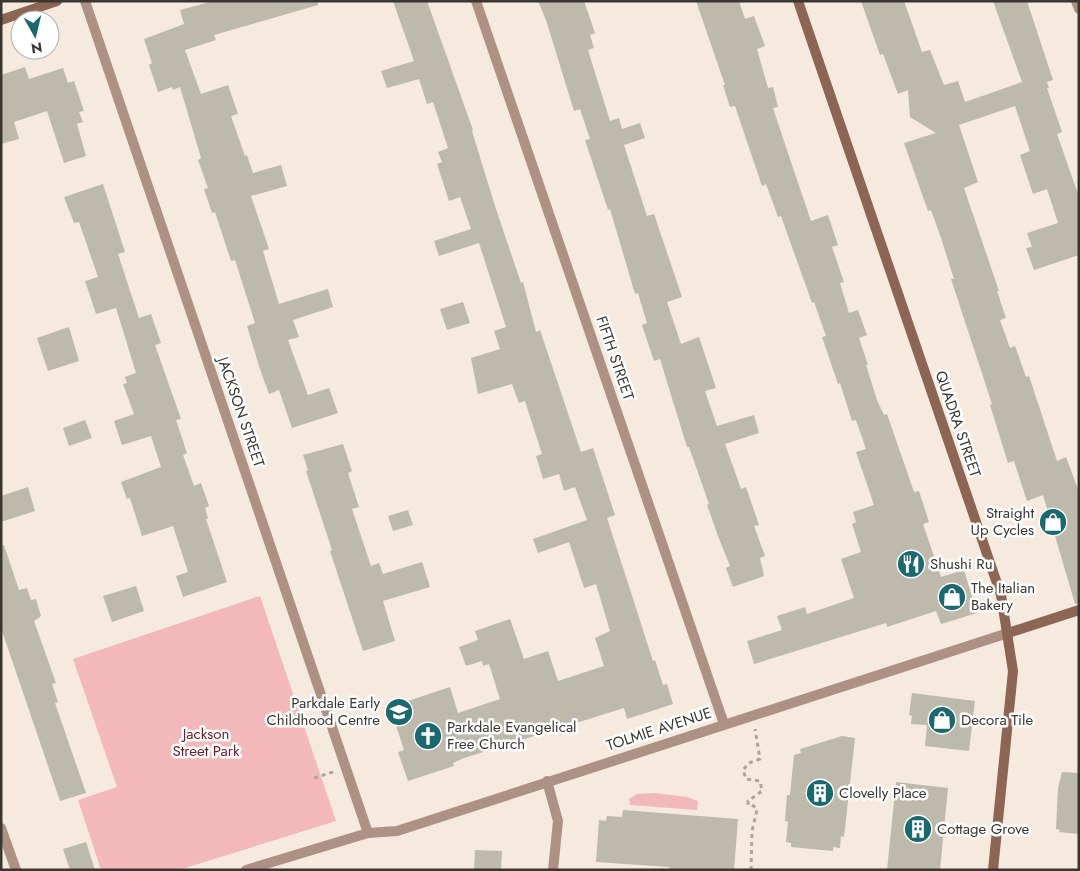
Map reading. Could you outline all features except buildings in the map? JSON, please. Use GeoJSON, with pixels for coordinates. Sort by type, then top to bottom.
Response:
{"type":"FeatureCollection","features":[{"type":"Feature","properties":{"kind":"main road"},"geometry":{"type":"LineString","coordinates":[[1,20],[57,1]]}},
{"type":"Feature","properties":{"kind":"main road","name":"QUADRA STREET"},"geometry":{"type":"LineString","coordinates":[[798,1],[1001,595],[1013,671],[993,870]]}},
{"type":"Feature","properties":{"kind":"main road","name":"TOLMIE AVENUE"},"geometry":{"type":"LineString","coordinates":[[1008,633],[1079,610]]}},
{"type":"Feature","properties":{"kind":"street","name":"JACKSON STREET"},"geometry":{"type":"LineString","coordinates":[[85,1],[368,833]]}},
{"type":"Feature","properties":{"kind":"street","name":"FIFTH STREET"},"geometry":{"type":"LineString","coordinates":[[476,1],[724,724]]}},
{"type":"Feature","properties":{"kind":"street"},"geometry":{"type":"LineString","coordinates":[[1076,1],[1079,9]]}},
{"type":"Feature","properties":{"kind":"street","name":"TOLMIE AVENUE"},"geometry":{"type":"LineString","coordinates":[[246,870],[368,833],[397,831],[1008,633]]}},
{"type":"Feature","properties":{"kind":"street"},"geometry":{"type":"LineString","coordinates":[[547,781],[558,822],[553,870]]}},
{"type":"Feature","properties":{"kind":"street"},"geometry":{"type":"LineString","coordinates":[[1,828],[16,870]]}},
{"type":"Feature","properties":{"kind":"path"},"geometry":{"type":"LineString","coordinates":[[750,870],[752,831],[757,810],[754,806],[748,805],[748,802],[762,791],[760,781],[746,779],[743,770],[749,763],[760,759],[759,742],[751,716]]}},
{"type":"Feature","properties":{"kind":"green space","name":"Jackson Street Park"},"geometry":{"type":"Polygon","coordinates":[[[260,596],[336,821],[179,870],[101,870],[78,800],[117,787],[73,659],[260,596]]]}},
{"type":"Feature","properties":{"kind":"green space"},"geometry":{"type":"Polygon","coordinates":[[[655,793],[687,797],[698,801],[697,810],[630,805],[629,799],[637,794],[655,793]]]}},
{"type":"Feature","properties":{"kind":"place","name":"Straight Up Cycles"},"geometry":{"type":"Point","coordinates":[1053,522]}},
{"type":"Feature","properties":{"kind":"place","name":"Shushi Ru"},"geometry":{"type":"Point","coordinates":[911,564]}},
{"type":"Feature","properties":{"kind":"place","name":"The Italian Bakery"},"geometry":{"type":"Point","coordinates":[952,597]}},
{"type":"Feature","properties":{"kind":"place","name":"Parkdale Early Childhood Centre"},"geometry":{"type":"Point","coordinates":[399,712]}},
{"type":"Feature","properties":{"kind":"place","name":"Decora Tile"},"geometry":{"type":"Point","coordinates":[942,720]}},
{"type":"Feature","properties":{"kind":"place","name":"Parkdale Evangelical Free Church"},"geometry":{"type":"Point","coordinates":[428,736]}},
{"type":"Feature","properties":{"kind":"place","name":"Clovelly Place"},"geometry":{"type":"Point","coordinates":[820,793]}},
{"type":"Feature","properties":{"kind":"place","name":"Cottage Grove"},"geometry":{"type":"Point","coordinates":[918,829]}}]}
